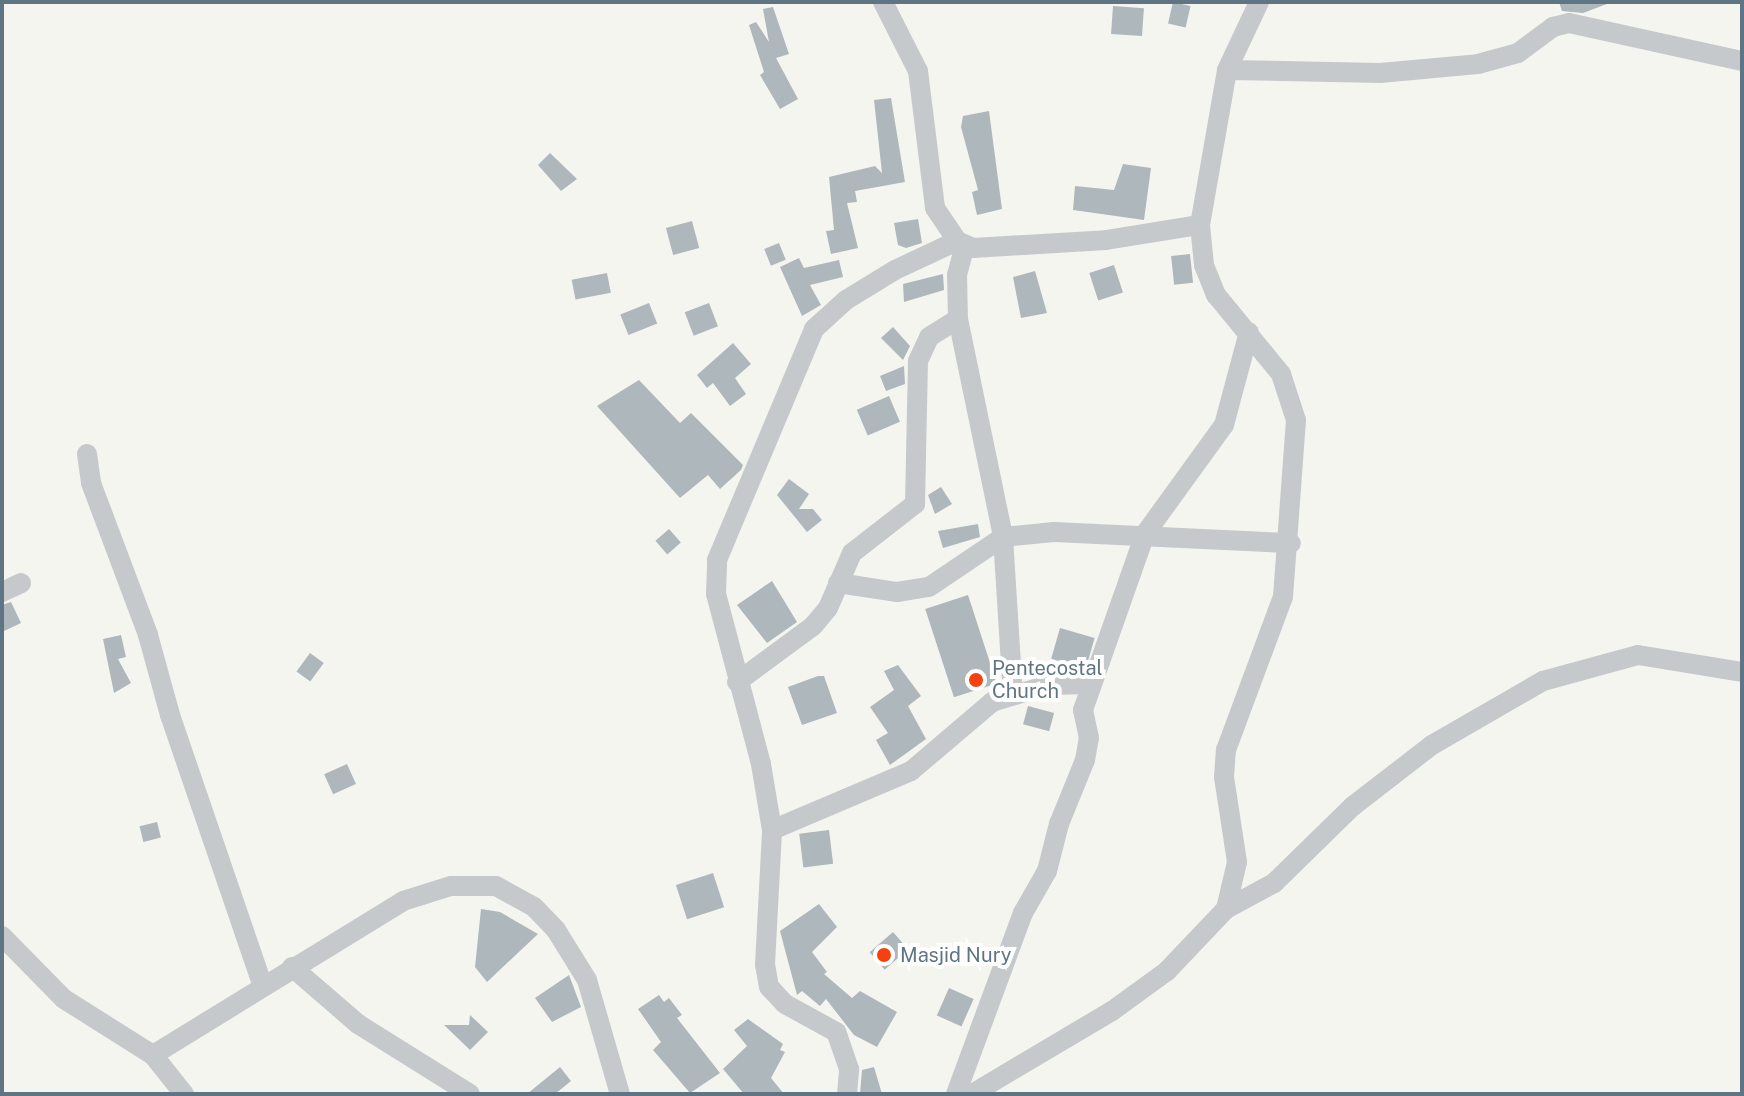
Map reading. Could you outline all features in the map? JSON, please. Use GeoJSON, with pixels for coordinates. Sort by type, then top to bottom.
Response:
{"type":"FeatureCollection","features":[{"type":"Feature","properties":{"kind":"street"},"geometry":{"type":"LineString","coordinates":[[883,2],[918,71],[935,208],[961,243],[973,248],[1106,240],[1200,225]]}},
{"type":"Feature","properties":{"kind":"street"},"geometry":{"type":"LineString","coordinates":[[1226,909],[1237,862],[1224,777],[1226,750],[1283,597],[1291,543],[1296,420],[1281,374],[1216,295],[1204,265],[1200,225],[1227,70],[1259,2]]}},
{"type":"Feature","properties":{"kind":"street"},"geometry":{"type":"LineString","coordinates":[[1227,70],[1380,73],[1478,64],[1518,53],[1553,27],[1569,23],[1742,61]]}},
{"type":"Feature","properties":{"kind":"street"},"geometry":{"type":"LineString","coordinates":[[961,243],[957,275],[958,319],[1003,537],[1013,694]]}},
{"type":"Feature","properties":{"kind":"street"},"geometry":{"type":"LineString","coordinates":[[847,1094],[848,1061],[836,1032],[785,1004],[769,987],[765,965],[772,830],[716,594],[717,560],[814,329],[846,300],[895,270],[961,243]]}},
{"type":"Feature","properties":{"kind":"street"},"geometry":{"type":"LineString","coordinates":[[737,682],[813,626],[852,553],[865,538],[915,504],[918,361],[929,337],[958,319]]}},
{"type":"Feature","properties":{"kind":"street"},"geometry":{"type":"LineString","coordinates":[[956,1094],[1023,913],[1047,871],[1059,824],[1085,760],[1089,738],[1083,710],[1145,534],[1224,425],[1249,332]]}},
{"type":"Feature","properties":{"kind":"street"},"geometry":{"type":"LineString","coordinates":[[87,454],[91,483],[148,635],[170,715],[263,986]]}},
{"type":"Feature","properties":{"kind":"street"},"geometry":{"type":"LineString","coordinates":[[838,583],[897,592],[929,587],[1003,537],[1054,532],[1291,543]]}},
{"type":"Feature","properties":{"kind":"street"},"geometry":{"type":"LineString","coordinates":[[2,592],[21,583]]}},
{"type":"Feature","properties":{"kind":"street"},"geometry":{"type":"LineString","coordinates":[[972,1094],[1123,1003],[1190,950],[1226,909],[1274,883],[1353,806],[1432,745],[1543,681],[1638,655],[1742,672]]}},
{"type":"Feature","properties":{"kind":"street"},"geometry":{"type":"LineString","coordinates":[[772,830],[911,771],[992,702],[1048,685],[1091,684]]}},
{"type":"Feature","properties":{"kind":"street"},"geometry":{"type":"LineString","coordinates":[[153,1055],[403,901],[451,886],[496,886],[515,893],[556,930],[587,980],[620,1094]]}},
{"type":"Feature","properties":{"kind":"street"},"geometry":{"type":"LineString","coordinates":[[2,936],[64,999],[153,1055],[184,1094]]}},
{"type":"Feature","properties":{"kind":"street"},"geometry":{"type":"LineString","coordinates":[[292,967],[358,1024],[470,1094]]}},
{"type":"Feature","properties":{"kind":"building"},"geometry":{"type":"Polygon","coordinates":[[[1173,2],[1191,6],[1186,27],[1168,23],[1173,2]]]}},
{"type":"Feature","properties":{"kind":"building"},"geometry":{"type":"Polygon","coordinates":[[[1559,2],[1607,4],[1583,13],[1562,11],[1559,2]]]}},
{"type":"Feature","properties":{"kind":"building"},"geometry":{"type":"Polygon","coordinates":[[[1113,6],[1144,8],[1142,36],[1111,34],[1113,6]]]}},
{"type":"Feature","properties":{"kind":"building"},"geometry":{"type":"Polygon","coordinates":[[[773,7],[789,54],[776,58],[798,99],[780,109],[760,75],[764,72],[749,25],[756,22],[769,42],[763,9],[773,7]]]}},
{"type":"Feature","properties":{"kind":"building"},"geometry":{"type":"Polygon","coordinates":[[[891,98],[905,182],[855,191],[857,202],[847,203],[858,248],[831,254],[826,231],[834,230],[829,177],[875,166],[882,173],[874,100],[891,98]]]}},
{"type":"Feature","properties":{"kind":"building"},"geometry":{"type":"Polygon","coordinates":[[[989,111],[1002,209],[977,215],[972,192],[978,190],[961,127],[963,116],[989,111]]]}},
{"type":"Feature","properties":{"kind":"building"},"geometry":{"type":"Polygon","coordinates":[[[550,153],[577,179],[561,191],[538,165],[550,153]]]}},
{"type":"Feature","properties":{"kind":"building"},"geometry":{"type":"Polygon","coordinates":[[[1123,164],[1151,168],[1144,220],[1073,210],[1075,186],[1114,190],[1123,164]]]}},
{"type":"Feature","properties":{"kind":"building"},"geometry":{"type":"Polygon","coordinates":[[[918,219],[922,243],[906,248],[898,245],[894,223],[918,219]]]}},
{"type":"Feature","properties":{"kind":"building"},"geometry":{"type":"Polygon","coordinates":[[[692,221],[699,248],[673,255],[666,228],[692,221]]]}},
{"type":"Feature","properties":{"kind":"building"},"geometry":{"type":"Polygon","coordinates":[[[779,243],[786,260],[771,266],[764,249],[779,243]]]}},
{"type":"Feature","properties":{"kind":"building"},"geometry":{"type":"Polygon","coordinates":[[[1190,254],[1193,283],[1174,285],[1171,256],[1190,254]]]}},
{"type":"Feature","properties":{"kind":"building"},"geometry":{"type":"Polygon","coordinates":[[[799,258],[804,268],[839,260],[843,277],[810,285],[821,305],[802,316],[780,267],[799,258]]]}},
{"type":"Feature","properties":{"kind":"building"},"geometry":{"type":"Polygon","coordinates":[[[1114,265],[1123,293],[1098,301],[1089,273],[1114,265]]]}},
{"type":"Feature","properties":{"kind":"building"},"geometry":{"type":"Polygon","coordinates":[[[1035,271],[1047,313],[1021,318],[1013,277],[1035,271]]]}},
{"type":"Feature","properties":{"kind":"building"},"geometry":{"type":"Polygon","coordinates":[[[607,273],[611,293],[575,300],[572,280],[607,273]]]}},
{"type":"Feature","properties":{"kind":"building"},"geometry":{"type":"Polygon","coordinates":[[[943,274],[944,290],[904,302],[903,284],[943,274]]]}},
{"type":"Feature","properties":{"kind":"building"},"geometry":{"type":"Polygon","coordinates":[[[649,303],[657,323],[628,335],[620,315],[649,303]]]}},
{"type":"Feature","properties":{"kind":"building"},"geometry":{"type":"Polygon","coordinates":[[[709,303],[718,326],[694,336],[685,312],[709,303]]]}},
{"type":"Feature","properties":{"kind":"building"},"geometry":{"type":"Polygon","coordinates":[[[893,327],[910,346],[903,360],[881,338],[893,327]]]}},
{"type":"Feature","properties":{"kind":"building"},"geometry":{"type":"Polygon","coordinates":[[[733,343],[751,364],[735,378],[746,394],[730,406],[713,383],[707,388],[697,375],[733,343]]]}},
{"type":"Feature","properties":{"kind":"building"},"geometry":{"type":"Polygon","coordinates":[[[904,366],[905,384],[886,391],[880,376],[904,366]]]}},
{"type":"Feature","properties":{"kind":"building"},"geometry":{"type":"Polygon","coordinates":[[[639,380],[680,423],[691,413],[743,465],[741,470],[720,489],[708,475],[680,498],[597,406],[639,380]]]}},
{"type":"Feature","properties":{"kind":"building"},"geometry":{"type":"Polygon","coordinates":[[[889,396],[900,422],[868,435],[857,410],[889,396]]]}},
{"type":"Feature","properties":{"kind":"building"},"geometry":{"type":"Polygon","coordinates":[[[789,479],[809,494],[799,509],[813,509],[822,520],[807,532],[777,495],[789,479]]]}},
{"type":"Feature","properties":{"kind":"building"},"geometry":{"type":"Polygon","coordinates":[[[941,487],[952,504],[935,514],[928,495],[941,487]]]}},
{"type":"Feature","properties":{"kind":"building"},"geometry":{"type":"Polygon","coordinates":[[[978,524],[980,537],[943,548],[938,531],[978,524]]]}},
{"type":"Feature","properties":{"kind":"building"},"geometry":{"type":"Polygon","coordinates":[[[669,529],[681,543],[667,554],[655,541],[669,529]]]}},
{"type":"Feature","properties":{"kind":"building"},"geometry":{"type":"Polygon","coordinates":[[[772,581],[797,622],[767,643],[737,605],[772,581]]]}},
{"type":"Feature","properties":{"kind":"building"},"geometry":{"type":"Polygon","coordinates":[[[968,595],[997,683],[954,697],[925,609],[968,595]]]}},
{"type":"Feature","properties":{"kind":"building"},"geometry":{"type":"Polygon","coordinates":[[[11,602],[21,623],[2,632],[2,605],[11,602]]]}},
{"type":"Feature","properties":{"kind":"building"},"geometry":{"type":"Polygon","coordinates":[[[1060,628],[1095,638],[1086,669],[1051,659],[1060,628]]]}},
{"type":"Feature","properties":{"kind":"building"},"geometry":{"type":"Polygon","coordinates":[[[121,635],[126,657],[118,659],[131,683],[114,693],[103,639],[121,635]]]}},
{"type":"Feature","properties":{"kind":"building"},"geometry":{"type":"Polygon","coordinates":[[[310,653],[324,663],[310,682],[296,672],[310,653]]]}},
{"type":"Feature","properties":{"kind":"building"},"geometry":{"type":"Polygon","coordinates":[[[898,665],[921,696],[908,706],[926,739],[890,765],[876,740],[888,733],[870,707],[894,690],[884,671],[898,665]]]}},
{"type":"Feature","properties":{"kind":"building"},"geometry":{"type":"Polygon","coordinates":[[[824,676],[837,713],[802,725],[788,687],[824,676]]]}},
{"type":"Feature","properties":{"kind":"building"},"geometry":{"type":"Polygon","coordinates":[[[1028,706],[1054,713],[1049,731],[1023,724],[1028,706]]]}},
{"type":"Feature","properties":{"kind":"building"},"geometry":{"type":"Polygon","coordinates":[[[347,764],[356,784],[333,794],[324,774],[347,764]]]}},
{"type":"Feature","properties":{"kind":"building"},"geometry":{"type":"Polygon","coordinates":[[[157,822],[161,838],[143,842],[140,826],[157,822]]]}},
{"type":"Feature","properties":{"kind":"building"},"geometry":{"type":"Polygon","coordinates":[[[829,830],[833,864],[803,867],[799,834],[829,830]]]}},
{"type":"Feature","properties":{"kind":"building"},"geometry":{"type":"Polygon","coordinates":[[[713,873],[724,907],[687,919],[676,885],[713,873]]]}},
{"type":"Feature","properties":{"kind":"building"},"geometry":{"type":"Polygon","coordinates":[[[819,904],[837,927],[812,952],[827,972],[824,974],[852,998],[860,991],[897,1012],[877,1047],[854,1035],[826,999],[820,1006],[802,991],[797,995],[780,931],[819,904]]]}},
{"type":"Feature","properties":{"kind":"building"},"geometry":{"type":"Polygon","coordinates":[[[481,909],[500,912],[538,934],[487,982],[475,967],[481,909]]]}},
{"type":"Feature","properties":{"kind":"building"},"geometry":{"type":"Polygon","coordinates":[[[893,932],[908,949],[885,970],[870,952],[893,932]]]}},
{"type":"Feature","properties":{"kind":"building"},"geometry":{"type":"Polygon","coordinates":[[[569,975],[581,1007],[552,1022],[535,998],[569,975]]]}},
{"type":"Feature","properties":{"kind":"building"},"geometry":{"type":"Polygon","coordinates":[[[949,988],[974,999],[961,1026],[937,1015],[949,988]]]}},
{"type":"Feature","properties":{"kind":"building"},"geometry":{"type":"Polygon","coordinates":[[[659,995],[664,1002],[669,998],[682,1015],[677,1018],[720,1073],[690,1093],[653,1050],[661,1042],[638,1009],[659,995]]]}},
{"type":"Feature","properties":{"kind":"building"},"geometry":{"type":"Polygon","coordinates":[[[470,1015],[488,1032],[470,1050],[444,1025],[469,1025],[470,1015]]]}},
{"type":"Feature","properties":{"kind":"building"},"geometry":{"type":"Polygon","coordinates":[[[748,1019],[783,1044],[780,1050],[785,1052],[771,1078],[784,1094],[744,1094],[723,1069],[747,1046],[734,1030],[748,1019]]]}},
{"type":"Feature","properties":{"kind":"building"},"geometry":{"type":"Polygon","coordinates":[[[560,1067],[571,1081],[555,1094],[527,1094],[560,1067]]]}},
{"type":"Feature","properties":{"kind":"building"},"geometry":{"type":"Polygon","coordinates":[[[874,1067],[882,1094],[860,1094],[862,1070],[874,1067]]]}},
{"type":"Feature","properties":{"kind":"place","name":"Pentecostal Church"},"geometry":{"type":"Point","coordinates":[976,680]}},
{"type":"Feature","properties":{"kind":"place","name":"Masjid Nury"},"geometry":{"type":"Point","coordinates":[884,955]}}]}
